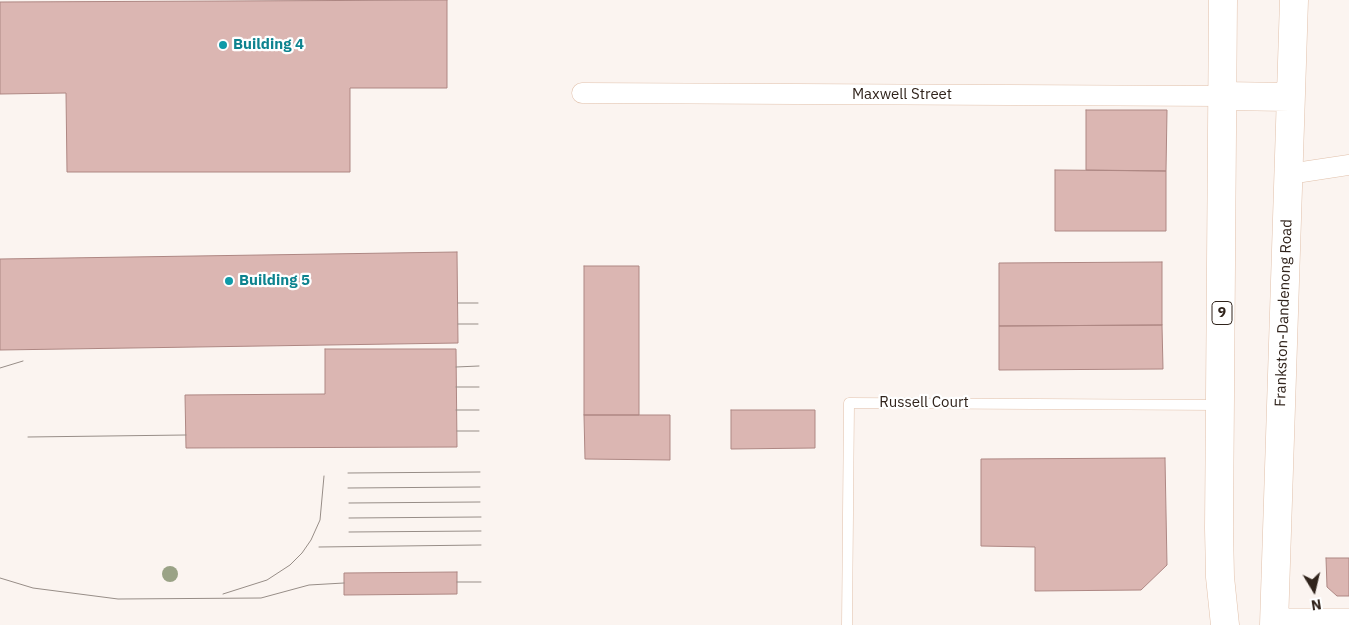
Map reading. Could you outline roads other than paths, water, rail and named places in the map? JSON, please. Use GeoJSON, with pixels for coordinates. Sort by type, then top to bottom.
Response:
{"type":"FeatureCollection","features":[{"type":"Feature","properties":{"kind":"highway","name":"9"},"geometry":{"type":"LineString","coordinates":[[1223,0],[1219,538],[1225,625]]}},
{"type":"Feature","properties":{"kind":"highway","name":"Frankston-Dandenong Road"},"geometry":{"type":"LineString","coordinates":[[1269,624],[1289,174],[1294,0]]}},
{"type":"Feature","properties":{"kind":"highway"},"geometry":{"type":"LineString","coordinates":[[1222,96],[1290,97]]}},
{"type":"Feature","properties":{"kind":"street","name":"Maxwell Street"},"geometry":{"type":"LineString","coordinates":[[582,93],[1222,96]]}},
{"type":"Feature","properties":{"kind":"street"},"geometry":{"type":"LineString","coordinates":[[1289,174],[1349,164]]}},
{"type":"Feature","properties":{"kind":"street"},"geometry":{"type":"LineString","coordinates":[[1269,624],[1349,621]]}},
{"type":"Feature","properties":{"kind":"lane","name":"Russell Court"},"geometry":{"type":"LineString","coordinates":[[847,625],[850,403],[1220,405]]}},
{"type":"Feature","properties":{"kind":"tram line"},"geometry":{"type":"LineString","coordinates":[[458,303],[478,303]]}},
{"type":"Feature","properties":{"kind":"tram line"},"geometry":{"type":"LineString","coordinates":[[458,324],[478,324]]}},
{"type":"Feature","properties":{"kind":"tram line"},"geometry":{"type":"LineString","coordinates":[[0,368],[23,361]]}},
{"type":"Feature","properties":{"kind":"tram line"},"geometry":{"type":"LineString","coordinates":[[456,367],[479,366]]}},
{"type":"Feature","properties":{"kind":"tram line"},"geometry":{"type":"LineString","coordinates":[[456,387],[479,387]]}},
{"type":"Feature","properties":{"kind":"tram line"},"geometry":{"type":"LineString","coordinates":[[456,410],[479,410]]}},
{"type":"Feature","properties":{"kind":"tram line"},"geometry":{"type":"LineString","coordinates":[[457,431],[479,431]]}},
{"type":"Feature","properties":{"kind":"tram line"},"geometry":{"type":"LineString","coordinates":[[28,437],[186,435]]}},
{"type":"Feature","properties":{"kind":"tram line"},"geometry":{"type":"LineString","coordinates":[[348,473],[480,472]]}},
{"type":"Feature","properties":{"kind":"tram line"},"geometry":{"type":"LineString","coordinates":[[223,594],[267,580],[290,565],[302,553],[311,540],[320,520],[324,476]]}},
{"type":"Feature","properties":{"kind":"tram line"},"geometry":{"type":"LineString","coordinates":[[348,488],[480,487]]}},
{"type":"Feature","properties":{"kind":"tram line"},"geometry":{"type":"LineString","coordinates":[[349,503],[480,502]]}},
{"type":"Feature","properties":{"kind":"tram line"},"geometry":{"type":"LineString","coordinates":[[349,518],[481,517]]}},
{"type":"Feature","properties":{"kind":"tram line"},"geometry":{"type":"LineString","coordinates":[[349,532],[481,531]]}},
{"type":"Feature","properties":{"kind":"tram line"},"geometry":{"type":"LineString","coordinates":[[319,547],[481,545]]}},
{"type":"Feature","properties":{"kind":"tram line"},"geometry":{"type":"LineString","coordinates":[[0,578],[33,588],[118,599],[261,598],[309,585],[344,583]]}},
{"type":"Feature","properties":{"kind":"tram line"},"geometry":{"type":"LineString","coordinates":[[457,582],[481,582]]}},
{"type":"Feature","properties":{"kind":"place","name":"Building 4"},"geometry":{"type":"Point","coordinates":[223,45]}},
{"type":"Feature","properties":{"kind":"place","name":"Building 5"},"geometry":{"type":"Point","coordinates":[229,281]}}]}
